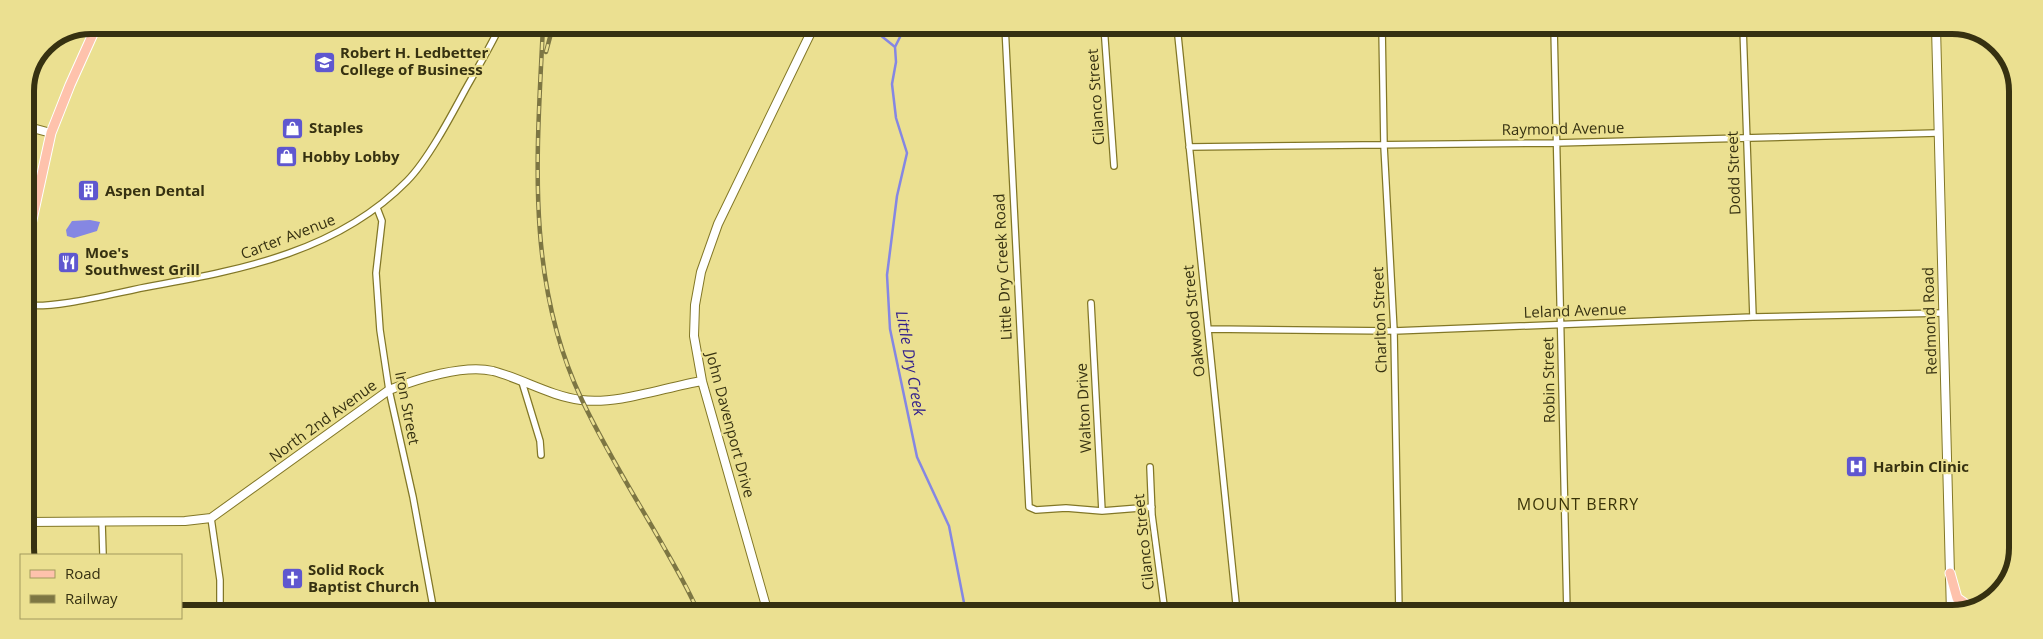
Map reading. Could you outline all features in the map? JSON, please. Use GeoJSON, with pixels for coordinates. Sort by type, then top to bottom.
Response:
{"type":"FeatureCollection","features":[{"type":"Feature","properties":{"kind":"main road"},"geometry":{"type":"LineString","coordinates":[[34,211],[51,134],[92,34]]}},
{"type":"Feature","properties":{"kind":"main road"},"geometry":{"type":"LineString","coordinates":[[1950,573],[1958,598],[1965,603]]}},
{"type":"Feature","properties":{"kind":"street","name":"Carter Avenue"},"geometry":{"type":"LineString","coordinates":[[34,305],[84,300],[250,267],[340,231],[377,208],[417,169],[454,109],[496,34]]}},
{"type":"Feature","properties":{"kind":"street","name":"John Davenport Drive"},"geometry":{"type":"LineString","coordinates":[[766,605],[702,381],[694,325],[697,290],[706,256],[722,217],[810,34]]}},
{"type":"Feature","properties":{"kind":"street","name":"Little Dry Creek Road"},"geometry":{"type":"LineString","coordinates":[[1005,34],[1030,507],[1036,510],[1066,508],[1102,511]]}},
{"type":"Feature","properties":{"kind":"street","name":"Cilanco Street"},"geometry":{"type":"LineString","coordinates":[[1105,34],[1114,166]]}},
{"type":"Feature","properties":{"kind":"street","name":"Oakwood Street"},"geometry":{"type":"LineString","coordinates":[[1178,34],[1236,605]]}},
{"type":"Feature","properties":{"kind":"street","name":"Charlton Street"},"geometry":{"type":"LineString","coordinates":[[1382,34],[1384,146],[1394,331],[1399,605]]}},
{"type":"Feature","properties":{"kind":"street","name":"Robin Street"},"geometry":{"type":"LineString","coordinates":[[1554,34],[1567,605]]}},
{"type":"Feature","properties":{"kind":"street","name":"Dodd Street"},"geometry":{"type":"LineString","coordinates":[[1743,34],[1745,136],[1754,317]]}},
{"type":"Feature","properties":{"kind":"street","name":"Redmond Road"},"geometry":{"type":"LineString","coordinates":[[1936,34],[1951,605]]}},
{"type":"Feature","properties":{"kind":"street"},"geometry":{"type":"LineString","coordinates":[[34,129],[51,134]]}},
{"type":"Feature","properties":{"kind":"street","name":"Raymond Avenue"},"geometry":{"type":"LineString","coordinates":[[1189,147],[1555,143],[1745,136],[1938,133]]}},
{"type":"Feature","properties":{"kind":"street","name":"Iron Street"},"geometry":{"type":"LineString","coordinates":[[377,208],[382,221],[376,288],[389,390],[413,497],[433,605]]}},
{"type":"Feature","properties":{"kind":"street","name":"Walton Drive"},"geometry":{"type":"LineString","coordinates":[[1091,303],[1102,511]]}},
{"type":"Feature","properties":{"kind":"street","name":"Leland Avenue"},"geometry":{"type":"LineString","coordinates":[[1208,329],[1394,331],[1754,317],[1944,313]]}},
{"type":"Feature","properties":{"kind":"street","name":"North 2nd Avenue"},"geometry":{"type":"LineString","coordinates":[[34,522],[185,521],[211,518],[389,390],[420,380],[472,369],[494,372],[570,398],[596,400],[626,397],[702,381]]}},
{"type":"Feature","properties":{"kind":"street"},"geometry":{"type":"LineString","coordinates":[[522,382],[540,441],[541,455]]}},
{"type":"Feature","properties":{"kind":"street","name":"Cilanco Street"},"geometry":{"type":"LineString","coordinates":[[1150,467],[1152,507],[1164,605]]}},
{"type":"Feature","properties":{"kind":"street"},"geometry":{"type":"LineString","coordinates":[[1102,511],[1152,507]]}},
{"type":"Feature","properties":{"kind":"street"},"geometry":{"type":"LineString","coordinates":[[211,518],[220,580],[220,605]]}},
{"type":"Feature","properties":{"kind":"street"},"geometry":{"type":"LineString","coordinates":[[102,522],[103,554]]}},
{"type":"Feature","properties":{"kind":"shaded area"},"geometry":{"type":"Polygon","coordinates":[[[90,220],[100,222],[97,231],[74,238],[67,236],[66,230],[72,221],[90,220]]]}},
{"type":"Feature","properties":{"kind":"waterway"},"geometry":{"type":"LineString","coordinates":[[879,34],[895,47]]}},
{"type":"Feature","properties":{"kind":"waterway","name":"Little Dry Creek"},"geometry":{"type":"LineString","coordinates":[[902,34],[895,47],[896,62],[892,84],[896,118],[907,153],[897,196],[887,275],[890,329],[917,457],[949,526],[964,605]]}},
{"type":"Feature","properties":{"kind":"railway"},"geometry":{"type":"LineString","coordinates":[[543,34],[538,169],[539,216],[543,263],[551,309],[564,355],[582,400],[610,454],[681,577],[695,605]]}},
{"type":"Feature","properties":{"kind":"railway"},"geometry":{"type":"LineString","coordinates":[[546,52],[551,34]]}},
{"type":"Feature","properties":{"kind":"place","name":"Robert H. Ledbetter College of Business"},"geometry":{"type":"Point","coordinates":[324,62]}},
{"type":"Feature","properties":{"kind":"place","name":"Staples"},"geometry":{"type":"Point","coordinates":[293,128]}},
{"type":"Feature","properties":{"kind":"place","name":"Hobby Lobby"},"geometry":{"type":"Point","coordinates":[286,157]}},
{"type":"Feature","properties":{"kind":"place","name":"Aspen Dental"},"geometry":{"type":"Point","coordinates":[89,191]}},
{"type":"Feature","properties":{"kind":"place","name":"Moe's Southwest Grill"},"geometry":{"type":"Point","coordinates":[69,262]}},
{"type":"Feature","properties":{"kind":"place","name":"Harbin Clinic"},"geometry":{"type":"Point","coordinates":[1857,467]}},
{"type":"Feature","properties":{"kind":"place","name":"Solid Rock Baptist Church"},"geometry":{"type":"Point","coordinates":[292,579]}},
{"type":"Feature","properties":{"kind":"district","name":"MOUNT BERRY"},"geometry":{"type":"Point","coordinates":[1578,504]}}]}
